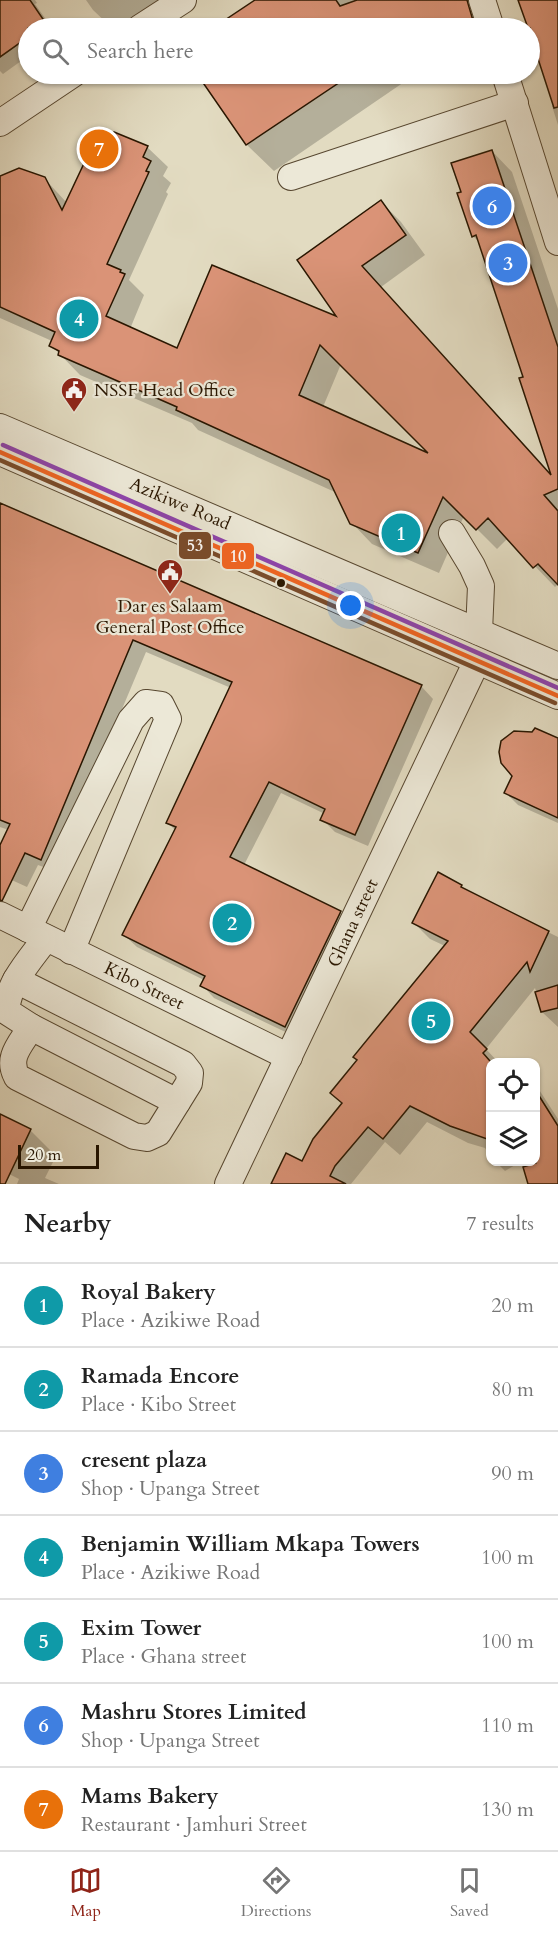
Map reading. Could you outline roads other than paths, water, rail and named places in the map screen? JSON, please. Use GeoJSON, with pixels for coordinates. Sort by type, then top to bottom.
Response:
{"type":"FeatureCollection","features":[{"type":"Feature","properties":{"kind":"street"},"geometry":{"type":"LineString","coordinates":[[155,18],[183,0]]}},
{"type":"Feature","properties":{"kind":"street"},"geometry":{"type":"LineString","coordinates":[[482,0],[488,18]]}},
{"type":"Feature","properties":{"kind":"street"},"geometry":{"type":"LineString","coordinates":[[0,123],[58,84]]}},
{"type":"Feature","properties":{"kind":"street"},"geometry":{"type":"LineString","coordinates":[[508,84],[558,242]]}},
{"type":"Feature","properties":{"kind":"street"},"geometry":{"type":"LineString","coordinates":[[291,177],[514,103]]}},
{"type":"Feature","properties":{"kind":"street","name":"Azikiwe Road"},"geometry":{"type":"LineString","coordinates":[[0,427],[558,666]]}},
{"type":"Feature","properties":{"kind":"street","name":"Azikiwe Road"},"geometry":{"type":"LineString","coordinates":[[0,452],[558,696]]}},
{"type":"Feature","properties":{"kind":"street"},"geometry":{"type":"LineString","coordinates":[[452,533],[481,586],[479,632]]}},
{"type":"Feature","properties":{"kind":"street","name":"Ghana street"},"geometry":{"type":"LineString","coordinates":[[228,1184],[477,661]]}},
{"type":"Feature","properties":{"kind":"street"},"geometry":{"type":"LineString","coordinates":[[71,951],[168,719],[161,705],[146,703],[131,720],[7,1000],[6,1011],[31,1027],[177,1102]]}},
{"type":"Feature","properties":{"kind":"street","name":"Kibo Street"},"geometry":{"type":"LineString","coordinates":[[0,915],[289,1057]]}},
{"type":"Feature","properties":{"kind":"street"},"geometry":{"type":"LineString","coordinates":[[16,980],[183,1064],[190,1073],[189,1083],[158,1132],[147,1138],[134,1136],[17,1077],[13,1068],[13,1057],[31,1027]]}},
{"type":"Feature","properties":{"kind":"place","name":"Mams Bakery"},"geometry":{"type":"Point","coordinates":[99,149]}},
{"type":"Feature","properties":{"kind":"place","name":"Mashru Stores Limited"},"geometry":{"type":"Point","coordinates":[492,206]}},
{"type":"Feature","properties":{"kind":"place","name":"cresent plaza"},"geometry":{"type":"Point","coordinates":[508,263]}},
{"type":"Feature","properties":{"kind":"place","name":"Benjamin William Mkapa Towers"},"geometry":{"type":"Point","coordinates":[79,319]}},
{"type":"Feature","properties":{"kind":"place","name":"NSSF Head Office"},"geometry":{"type":"Point","coordinates":[74,413]}},
{"type":"Feature","properties":{"kind":"place","name":"Royal Bakery"},"geometry":{"type":"Point","coordinates":[401,533]}},
{"type":"Feature","properties":{"kind":"place","name":"Dar es Salaam General Post Office"},"geometry":{"type":"Point","coordinates":[170,595]}},
{"type":"Feature","properties":{"kind":"place","name":"Ramada Encore"},"geometry":{"type":"Point","coordinates":[232,923]}},
{"type":"Feature","properties":{"kind":"place","name":"Exim Tower"},"geometry":{"type":"Point","coordinates":[431,1021]}}]}
